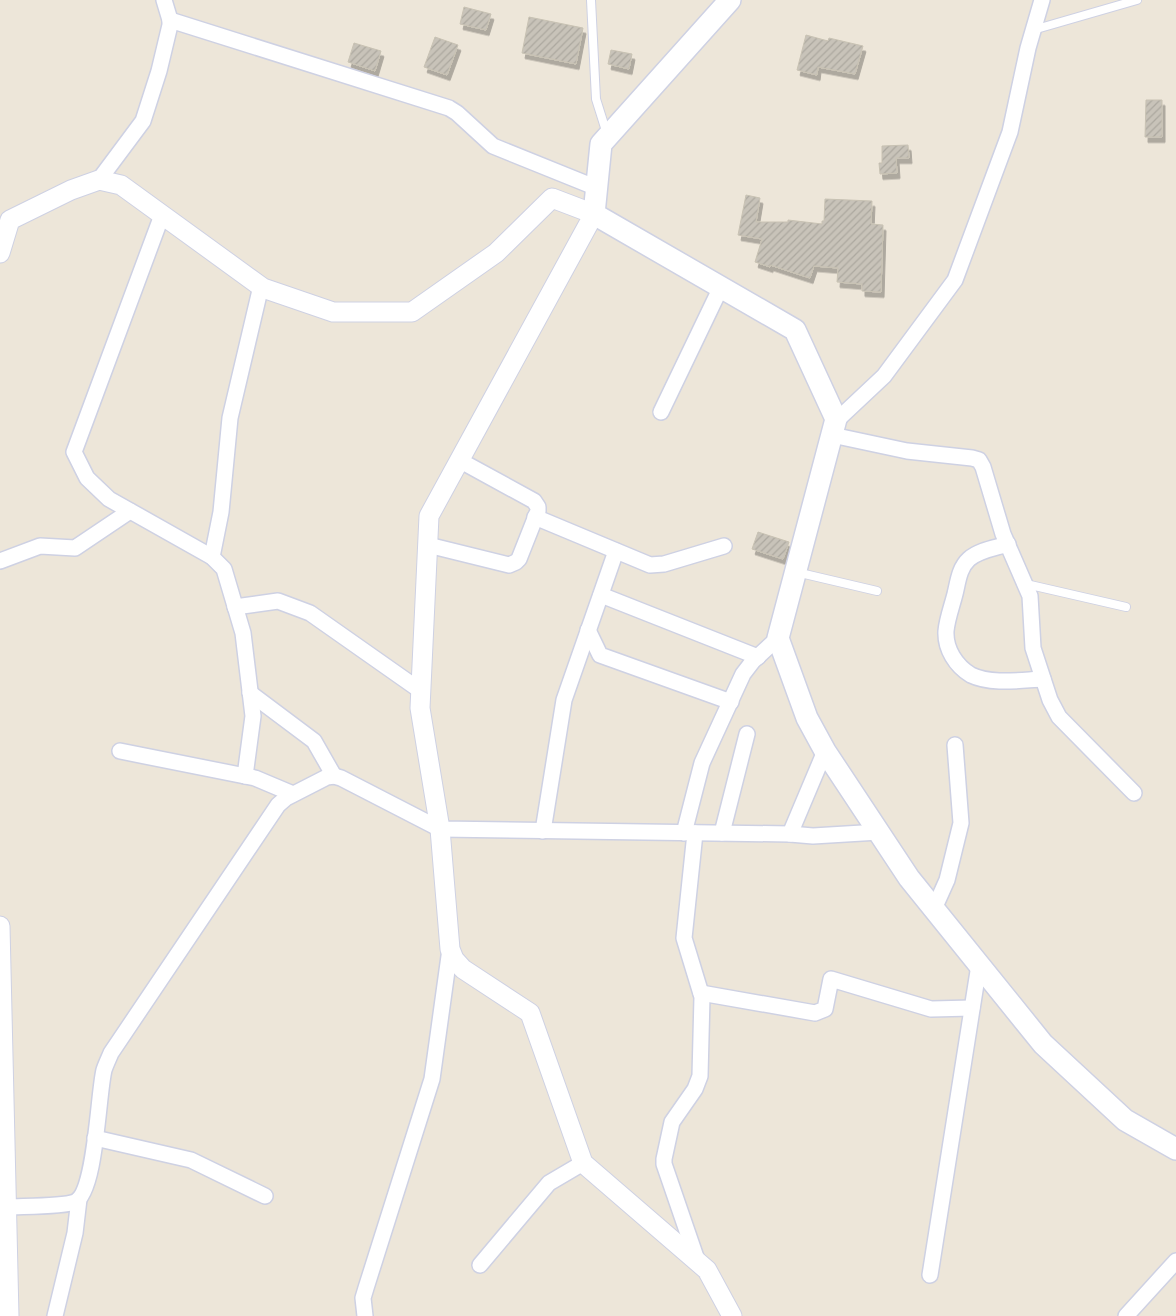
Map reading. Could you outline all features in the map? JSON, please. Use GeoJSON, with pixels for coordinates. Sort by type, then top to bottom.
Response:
{"type":"FeatureCollection","features":[{"type":"Feature","properties":{"kind":"main road"},"geometry":{"type":"LineString","coordinates":[[730,0],[601,144],[594,214],[795,330],[836,419],[778,638],[807,718],[825,751],[909,878],[1043,1044],[1125,1120],[1176,1149]]}},
{"type":"Feature","properties":{"kind":"street"},"geometry":{"type":"LineString","coordinates":[[99,180],[143,122],[161,64],[170,20],[164,0]]}},
{"type":"Feature","properties":{"kind":"street"},"geometry":{"type":"LineString","coordinates":[[1042,0],[1028,48],[1010,132],[955,280],[884,376],[833,428],[907,451],[979,460],[1008,544],[1030,596],[1032,643],[1050,700],[1059,717],[1134,793]]}},
{"type":"Feature","properties":{"kind":"street"},"geometry":{"type":"LineString","coordinates":[[170,20],[449,108],[493,146],[597,188]]}},
{"type":"Feature","properties":{"kind":"street"},"geometry":{"type":"LineString","coordinates":[[0,253],[10,220],[71,190],[99,180],[121,185],[261,286],[333,312],[412,312],[496,253],[552,198],[594,214],[429,516],[420,708],[440,829],[450,948],[432,1079],[363,1298],[365,1316]]}},
{"type":"Feature","properties":{"kind":"street"},"geometry":{"type":"LineString","coordinates":[[162,214],[74,452],[86,478],[109,499],[212,557],[224,569],[243,633],[250,692],[253,722],[245,776]]}},
{"type":"Feature","properties":{"kind":"street"},"geometry":{"type":"LineString","coordinates":[[212,557],[222,504],[230,418],[261,286]]}},
{"type":"Feature","properties":{"kind":"street"},"geometry":{"type":"LineString","coordinates":[[661,412],[721,287]]}},
{"type":"Feature","properties":{"kind":"street"},"geometry":{"type":"LineString","coordinates":[[428,545],[509,565],[519,559],[535,517],[538,507],[534,500],[459,460]]}},
{"type":"Feature","properties":{"kind":"street"},"geometry":{"type":"LineString","coordinates":[[0,561],[40,546],[75,548],[130,511]]}},
{"type":"Feature","properties":{"kind":"street"},"geometry":{"type":"LineString","coordinates":[[535,517],[650,565],[657,565],[724,546]]}},
{"type":"Feature","properties":{"kind":"street"},"geometry":{"type":"LineString","coordinates":[[1008,544],[977,553],[968,560],[960,572],[946,632],[950,653],[960,668],[973,675],[988,679],[1011,681],[1043,679]]}},
{"type":"Feature","properties":{"kind":"street"},"geometry":{"type":"LineString","coordinates":[[543,831],[564,700],[616,551]]}},
{"type":"Feature","properties":{"kind":"street"},"geometry":{"type":"LineString","coordinates":[[601,595],[758,657]]}},
{"type":"Feature","properties":{"kind":"street"},"geometry":{"type":"LineString","coordinates":[[235,607],[278,602],[310,612],[421,692]]}},
{"type":"Feature","properties":{"kind":"street"},"geometry":{"type":"LineString","coordinates":[[588,630],[600,654],[731,702]]}},
{"type":"Feature","properties":{"kind":"street"},"geometry":{"type":"LineString","coordinates":[[698,1263],[664,1159],[672,1122],[698,1083],[700,1076],[701,993],[684,938],[689,833],[702,763],[743,674],[778,638]]}},
{"type":"Feature","properties":{"kind":"street"},"geometry":{"type":"LineString","coordinates":[[250,692],[314,741],[334,776]]}},
{"type":"Feature","properties":{"kind":"street"},"geometry":{"type":"LineString","coordinates":[[722,834],[747,734]]}},
{"type":"Feature","properties":{"kind":"street"},"geometry":{"type":"LineString","coordinates":[[934,909],[947,880],[961,823],[955,745]]}},
{"type":"Feature","properties":{"kind":"street"},"geometry":{"type":"LineString","coordinates":[[120,751],[261,780],[292,794]]}},
{"type":"Feature","properties":{"kind":"street"},"geometry":{"type":"LineString","coordinates":[[790,834],[825,751]]}},
{"type":"Feature","properties":{"kind":"street"},"geometry":{"type":"LineString","coordinates":[[55,1316],[75,1233],[79,1199],[90,1172],[104,1071],[112,1053],[278,805],[292,794],[327,777],[334,776],[440,829],[790,834],[813,836],[880,832]]}},
{"type":"Feature","properties":{"kind":"street"},"geometry":{"type":"LineString","coordinates":[[0,926],[9,1316]]}},
{"type":"Feature","properties":{"kind":"street"},"geometry":{"type":"LineString","coordinates":[[450,948],[454,959],[463,969],[530,1013],[583,1163],[707,1270],[732,1316]]}},
{"type":"Feature","properties":{"kind":"street"},"geometry":{"type":"LineString","coordinates":[[930,1275],[979,965]]}},
{"type":"Feature","properties":{"kind":"street"},"geometry":{"type":"LineString","coordinates":[[701,993],[815,1013],[824,1009],[831,979],[931,1009],[972,1008]]}},
{"type":"Feature","properties":{"kind":"street"},"geometry":{"type":"LineString","coordinates":[[95,1138],[191,1160],[265,1196]]}},
{"type":"Feature","properties":{"kind":"street"},"geometry":{"type":"LineString","coordinates":[[480,1264],[549,1183],[583,1163]]}},
{"type":"Feature","properties":{"kind":"street"},"geometry":{"type":"LineString","coordinates":[[6,1207],[68,1203],[79,1199]]}},
{"type":"Feature","properties":{"kind":"street"},"geometry":{"type":"LineString","coordinates":[[1126,1316],[1175,1264]]}},
{"type":"Feature","properties":{"kind":"lane"},"geometry":{"type":"LineString","coordinates":[[591,0],[596,99],[608,137]]}},
{"type":"Feature","properties":{"kind":"lane"},"geometry":{"type":"LineString","coordinates":[[1033,30],[1137,0]]}},
{"type":"Feature","properties":{"kind":"lane"},"geometry":{"type":"LineString","coordinates":[[796,572],[877,591]]}},
{"type":"Feature","properties":{"kind":"lane"},"geometry":{"type":"LineString","coordinates":[[1025,584],[1126,607]]}},
{"type":"Feature","properties":{"kind":"building"},"geometry":{"type":"Polygon","coordinates":[[[464,7],[491,14],[486,30],[460,24],[464,7]]]}},
{"type":"Feature","properties":{"kind":"building"},"geometry":{"type":"Polygon","coordinates":[[[529,17],[583,28],[576,64],[522,53],[529,17]]]}},
{"type":"Feature","properties":{"kind":"building"},"geometry":{"type":"Polygon","coordinates":[[[806,35],[828,41],[829,38],[863,46],[855,74],[818,67],[817,75],[797,70],[806,35]]]}},
{"type":"Feature","properties":{"kind":"building"},"geometry":{"type":"Polygon","coordinates":[[[435,37],[458,45],[447,75],[424,67],[435,37]]]}},
{"type":"Feature","properties":{"kind":"building"},"geometry":{"type":"Polygon","coordinates":[[[354,43],[381,51],[375,71],[348,62],[354,43]]]}},
{"type":"Feature","properties":{"kind":"building"},"geometry":{"type":"Polygon","coordinates":[[[611,50],[632,54],[629,69],[608,64],[611,50]]]}},
{"type":"Feature","properties":{"kind":"building"},"geometry":{"type":"Polygon","coordinates":[[[1146,100],[1162,100],[1162,137],[1145,137],[1146,100]]]}},
{"type":"Feature","properties":{"kind":"building"},"geometry":{"type":"Polygon","coordinates":[[[908,145],[909,158],[896,158],[897,173],[880,174],[879,163],[882,163],[882,146],[908,145]]]}},
{"type":"Feature","properties":{"kind":"building"},"geometry":{"type":"Polygon","coordinates":[[[746,195],[760,198],[756,222],[788,222],[788,220],[822,224],[822,221],[824,221],[825,199],[872,201],[871,224],[883,225],[881,292],[862,291],[862,284],[837,282],[838,268],[814,266],[810,278],[755,262],[762,239],[738,235],[746,195]]]}},
{"type":"Feature","properties":{"kind":"building"},"geometry":{"type":"Polygon","coordinates":[[[758,532],[789,542],[783,559],[752,549],[758,532]]]}}]}
